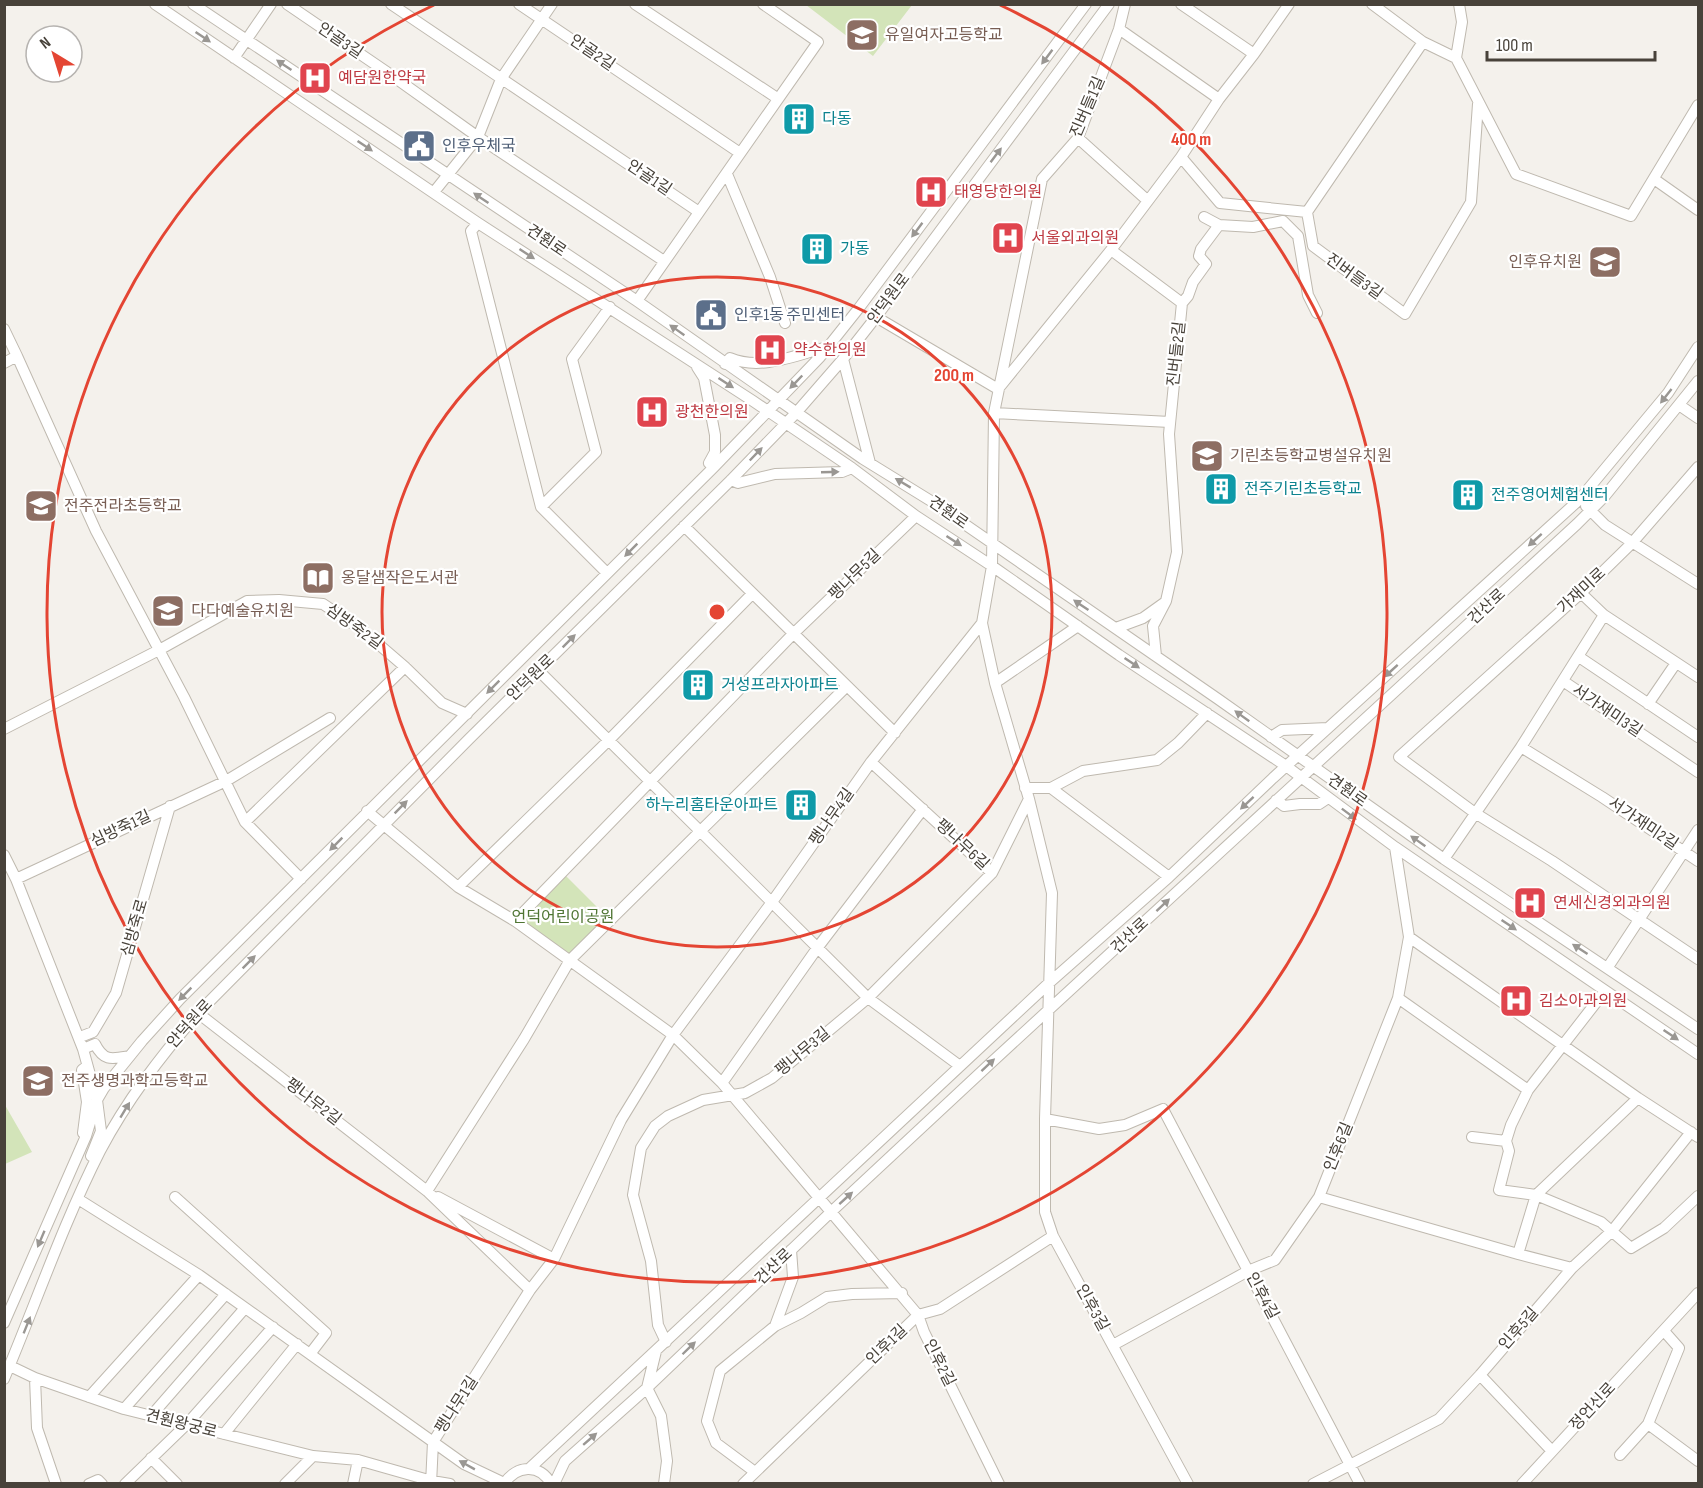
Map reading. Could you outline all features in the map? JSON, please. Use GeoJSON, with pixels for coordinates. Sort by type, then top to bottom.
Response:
{"type":"FeatureCollection","features":[{"type":"Feature","properties":{"kind":"street","name":"견훤로"},"geometry":{"type":"LineString","coordinates":[[155,4],[478,223],[694,362],[852,468],[916,516],[1286,766],[1395,847],[1698,1054]]}},
{"type":"Feature","properties":{"kind":"street","name":"견훤로"},"geometry":{"type":"LineString","coordinates":[[194,4],[637,301],[870,464],[932,501],[1444,859],[1698,1029]]}},
{"type":"Feature","properties":{"kind":"street"},"geometry":{"type":"LineString","coordinates":[[234,58],[271,4]]}},
{"type":"Feature","properties":{"kind":"street","name":"안골3길"},"geometry":{"type":"LineString","coordinates":[[287,4],[477,137]]}},
{"type":"Feature","properties":{"kind":"street","name":"안골2길"},"geometry":{"type":"LineString","coordinates":[[519,4],[740,153]]}},
{"type":"Feature","properties":{"kind":"street"},"geometry":{"type":"LineString","coordinates":[[434,192],[477,137],[501,79],[552,4]]}},
{"type":"Feature","properties":{"kind":"street"},"geometry":{"type":"LineString","coordinates":[[636,4],[777,98]]}},
{"type":"Feature","properties":{"kind":"street"},"geometry":{"type":"LineString","coordinates":[[637,301],[818,42],[763,4]]}},
{"type":"Feature","properties":{"kind":"street","name":"안덕원로"},"geometry":{"type":"LineString","coordinates":[[4,1323],[86,1136],[97,1100],[130,1056],[180,999],[714,467],[828,347],[1086,4]]}},
{"type":"Feature","properties":{"kind":"street","name":"안덕원로"},"geometry":{"type":"LineString","coordinates":[[4,1379],[78,1199],[101,1150],[141,1083],[159,1059],[198,1013],[731,480],[796,412],[843,359],[876,317],[1110,4]]}},
{"type":"Feature","properties":{"kind":"street","name":"진버들1길"},"geometry":{"type":"LineString","coordinates":[[992,566],[994,413],[1042,180],[1078,138],[1119,29],[1125,4]]}},
{"type":"Feature","properties":{"kind":"street"},"geometry":{"type":"LineString","coordinates":[[1181,4],[1254,54]]}},
{"type":"Feature","properties":{"kind":"street"},"geometry":{"type":"LineString","coordinates":[[876,317],[998,389],[1111,250],[1181,157],[1219,99],[1289,4]]}},
{"type":"Feature","properties":{"kind":"street"},"geometry":{"type":"LineString","coordinates":[[1372,4],[1423,42],[1456,58],[1462,22],[1459,4]]}},
{"type":"Feature","properties":{"kind":"street"},"geometry":{"type":"LineString","coordinates":[[397,6],[430,32],[501,79]]}},
{"type":"Feature","properties":{"kind":"street"},"geometry":{"type":"LineString","coordinates":[[1119,29],[1219,99]]}},
{"type":"Feature","properties":{"kind":"street"},"geometry":{"type":"LineString","coordinates":[[1181,157],[1220,202],[1307,212],[1423,42]]}},
{"type":"Feature","properties":{"kind":"street","name":"진버들3길"},"geometry":{"type":"LineString","coordinates":[[1456,58],[1515,174],[1631,216],[1698,105]]}},
{"type":"Feature","properties":{"kind":"street","name":"안골1길"},"geometry":{"type":"LineString","coordinates":[[501,79],[699,212]]}},
{"type":"Feature","properties":{"kind":"street","name":"진버들3길"},"geometry":{"type":"LineString","coordinates":[[1307,212],[1313,246],[1405,314],[1471,202],[1478,104]]}},
{"type":"Feature","properties":{"kind":"street"},"geometry":{"type":"LineString","coordinates":[[477,137],[664,261]]}},
{"type":"Feature","properties":{"kind":"street"},"geometry":{"type":"LineString","coordinates":[[1078,138],[1148,201]]}},
{"type":"Feature","properties":{"kind":"street"},"geometry":{"type":"LineString","coordinates":[[727,174],[770,277],[785,323]]}},
{"type":"Feature","properties":{"kind":"street"},"geometry":{"type":"LineString","coordinates":[[1654,179],[1698,210]]}},
{"type":"Feature","properties":{"kind":"street"},"geometry":{"type":"LineString","coordinates":[[1204,217],[1219,225],[1253,227],[1283,221],[1298,236],[1308,295],[1317,313]]}},
{"type":"Feature","properties":{"kind":"street"},"geometry":{"type":"LineString","coordinates":[[478,223],[471,231],[541,507],[607,573]]}},
{"type":"Feature","properties":{"kind":"street"},"geometry":{"type":"LineString","coordinates":[[1182,303],[1206,264],[1199,256],[1201,249],[1219,225]]}},
{"type":"Feature","properties":{"kind":"street","name":"진버들2길"},"geometry":{"type":"LineString","coordinates":[[1111,250],[1182,303],[1170,422]]}},
{"type":"Feature","properties":{"kind":"street"},"geometry":{"type":"LineString","coordinates":[[541,507],[596,452],[572,359],[610,307]]}},
{"type":"Feature","properties":{"kind":"street"},"geometry":{"type":"LineString","coordinates":[[4,329],[96,531],[184,697],[245,822],[301,879]]}},
{"type":"Feature","properties":{"kind":"street"},"geometry":{"type":"LineString","coordinates":[[725,364],[730,358],[736,361],[764,363],[828,347]]}},
{"type":"Feature","properties":{"kind":"street","name":"건산로"},"geometry":{"type":"LineString","coordinates":[[504,1483],[514,1472],[530,1468],[1049,983],[1579,500],[1668,393],[1698,347]]}},
{"type":"Feature","properties":{"kind":"street"},"geometry":{"type":"LineString","coordinates":[[4,363],[17,357]]}},
{"type":"Feature","properties":{"kind":"street"},"geometry":{"type":"LineString","coordinates":[[843,359],[870,464]]}},
{"type":"Feature","properties":{"kind":"street"},"geometry":{"type":"LineString","coordinates":[[694,362],[705,378],[715,435],[715,452],[709,463],[714,467]]}},
{"type":"Feature","properties":{"kind":"street","name":"건산로"},"geometry":{"type":"LineString","coordinates":[[530,1468],[545,1475],[553,1484],[565,1461],[647,1388],[831,1212],[1590,511],[1698,381]]}},
{"type":"Feature","properties":{"kind":"street"},"geometry":{"type":"LineString","coordinates":[[1679,405],[1698,418]]}},
{"type":"Feature","properties":{"kind":"street"},"geometry":{"type":"LineString","coordinates":[[994,413],[1170,422],[1177,552],[1166,601],[1154,624],[1156,656]]}},
{"type":"Feature","properties":{"kind":"street","name":"가재미로"},"geometry":{"type":"LineString","coordinates":[[1475,813],[1399,757],[1632,543],[1698,467]]}},
{"type":"Feature","properties":{"kind":"street"},"geometry":{"type":"LineString","coordinates":[[731,480],[738,483],[775,474],[842,472],[852,468]]}},
{"type":"Feature","properties":{"kind":"street"},"geometry":{"type":"LineString","coordinates":[[1579,500],[1605,525],[1632,543],[1696,578]]}},
{"type":"Feature","properties":{"kind":"street","name":"팽나무5길"},"geometry":{"type":"LineString","coordinates":[[650,781],[793,634],[916,516]]}},
{"type":"Feature","properties":{"kind":"street"},"geometry":{"type":"LineString","coordinates":[[684,526],[895,733],[982,623]]}},
{"type":"Feature","properties":{"kind":"street"},"geometry":{"type":"LineString","coordinates":[[992,566],[982,623],[995,683],[1029,799],[1052,893],[1049,983]]}},
{"type":"Feature","properties":{"kind":"street"},"geometry":{"type":"LineString","coordinates":[[1581,592],[1604,615],[1698,677]]}},
{"type":"Feature","properties":{"kind":"street"},"geometry":{"type":"LineString","coordinates":[[458,887],[609,740],[752,594]]}},
{"type":"Feature","properties":{"kind":"street","name":"심방죽2길"},"geometry":{"type":"LineString","coordinates":[[4,729],[159,650],[246,602],[279,600],[323,604],[362,630],[442,703],[467,714]]}},
{"type":"Feature","properties":{"kind":"street"},"geometry":{"type":"LineString","coordinates":[[1116,628],[1144,617],[1166,601]]}},
{"type":"Feature","properties":{"kind":"street","name":"서가재미3길"},"geometry":{"type":"LineString","coordinates":[[1444,859],[1521,747],[1604,615]]}},
{"type":"Feature","properties":{"kind":"street"},"geometry":{"type":"LineString","coordinates":[[1144,617],[1154,624]]}},
{"type":"Feature","properties":{"kind":"street"},"geometry":{"type":"LineString","coordinates":[[995,683],[1078,627]]}},
{"type":"Feature","properties":{"kind":"street","name":"서가재미3길"},"geometry":{"type":"LineString","coordinates":[[1579,657],[1698,737]]}},
{"type":"Feature","properties":{"kind":"street"},"geometry":{"type":"LineString","coordinates":[[1648,704],[1676,663]]}},
{"type":"Feature","properties":{"kind":"street"},"geometry":{"type":"LineString","coordinates":[[245,822],[405,667]]}},
{"type":"Feature","properties":{"kind":"street"},"geometry":{"type":"LineString","coordinates":[[539,671],[868,998],[960,1066]]}},
{"type":"Feature","properties":{"kind":"street","name":"서가재미3길"},"geometry":{"type":"LineString","coordinates":[[1563,681],[1698,772]]}},
{"type":"Feature","properties":{"kind":"street"},"geometry":{"type":"LineString","coordinates":[[427,1191],[524,1039],[570,960],[847,686]]}},
{"type":"Feature","properties":{"kind":"street"},"geometry":{"type":"LineString","coordinates":[[1024,788],[1051,788],[1083,771],[1157,760],[1207,714]]}},
{"type":"Feature","properties":{"kind":"street","name":"심방죽1길"},"geometry":{"type":"LineString","coordinates":[[16,879],[226,781],[330,718]]}},
{"type":"Feature","properties":{"kind":"street"},"geometry":{"type":"LineString","coordinates":[[1272,737],[1282,730],[1328,728]]}},
{"type":"Feature","properties":{"kind":"street","name":"팽나무4길"},"geometry":{"type":"LineString","coordinates":[[673,1035],[772,902],[871,762],[895,733]]}},
{"type":"Feature","properties":{"kind":"street","name":"서가재미2길"},"geometry":{"type":"LineString","coordinates":[[1521,747],[1602,797],[1698,861]]}},
{"type":"Feature","properties":{"kind":"street","name":"팽나무6길"},"geometry":{"type":"LineString","coordinates":[[871,762],[992,873],[1029,799]]}},
{"type":"Feature","properties":{"kind":"street"},"geometry":{"type":"LineString","coordinates":[[515,921],[650,781]]}},
{"type":"Feature","properties":{"kind":"street"},"geometry":{"type":"LineString","coordinates":[[1051,788],[1169,876]]}},
{"type":"Feature","properties":{"kind":"street"},"geometry":{"type":"LineString","coordinates":[[1276,800],[1284,806],[1319,804],[1328,798]]}},
{"type":"Feature","properties":{"kind":"street","name":"심방죽로"},"geometry":{"type":"LineString","coordinates":[[80,1037],[93,1032],[116,993],[170,806]]}},
{"type":"Feature","properties":{"kind":"street"},"geometry":{"type":"LineString","coordinates":[[722,1083],[818,947],[923,809]]}},
{"type":"Feature","properties":{"kind":"street"},"geometry":{"type":"LineString","coordinates":[[367,812],[458,887],[515,921],[673,1035],[722,1083],[818,1198]]}},
{"type":"Feature","properties":{"kind":"street"},"geometry":{"type":"LineString","coordinates":[[1475,813],[1552,861],[1698,959]]}},
{"type":"Feature","properties":{"kind":"street","name":"서가재미2길"},"geometry":{"type":"LineString","coordinates":[[1608,967],[1698,830]]}},
{"type":"Feature","properties":{"kind":"street","name":"인후6길"},"geometry":{"type":"LineString","coordinates":[[1113,1345],[1248,1271],[1275,1260],[1319,1197],[1398,998],[1410,937],[1395,847]]}},
{"type":"Feature","properties":{"kind":"street"},"geometry":{"type":"LineString","coordinates":[[4,855],[16,879],[84,1049],[97,1100],[101,1131],[89,1160],[90,1174]]}},
{"type":"Feature","properties":{"kind":"street"},"geometry":{"type":"LineString","coordinates":[[868,998],[992,873]]}},
{"type":"Feature","properties":{"kind":"street"},"geometry":{"type":"LineString","coordinates":[[1410,937],[1638,1098],[1695,1135]]}},
{"type":"Feature","properties":{"kind":"street","name":"인후3길"},"geometry":{"type":"LineString","coordinates":[[1049,983],[1045,1212],[1053,1236],[1188,1484]]}},
{"type":"Feature","properties":{"kind":"street"},"geometry":{"type":"LineString","coordinates":[[1605,991],[1528,1090],[1506,1141],[1509,1151],[1499,1190],[1536,1195],[1601,1222],[1631,1248],[1664,1228],[1698,1196]]}},
{"type":"Feature","properties":{"kind":"street","name":"팽나무3길"},"geometry":{"type":"LineString","coordinates":[[732,1095],[745,1093],[772,1078],[868,998]]}},
{"type":"Feature","properties":{"kind":"street"},"geometry":{"type":"LineString","coordinates":[[1398,998],[1528,1090]]}},
{"type":"Feature","properties":{"kind":"street","name":"팽나무2길"},"geometry":{"type":"LineString","coordinates":[[198,1013],[427,1191],[530,1290]]}},
{"type":"Feature","properties":{"kind":"street"},"geometry":{"type":"LineString","coordinates":[[554,1259],[621,1120],[673,1035]]}},
{"type":"Feature","properties":{"kind":"street"},"geometry":{"type":"LineString","coordinates":[[84,1049],[95,1044],[100,1054],[111,1059],[130,1056]]}},
{"type":"Feature","properties":{"kind":"street"},"geometry":{"type":"LineString","coordinates":[[86,1136],[81,1132],[87,1102],[82,1070],[88,1066]]}},
{"type":"Feature","properties":{"kind":"street"},"geometry":{"type":"LineString","coordinates":[[666,1341],[658,1325],[651,1261],[633,1195],[641,1148],[655,1126],[668,1116],[703,1100],[732,1095]]}},
{"type":"Feature","properties":{"kind":"street"},"geometry":{"type":"LineString","coordinates":[[1518,1254],[1536,1195],[1638,1098]]}},
{"type":"Feature","properties":{"kind":"street","name":"인후4길"},"geometry":{"type":"LineString","coordinates":[[1045,1119],[1100,1129],[1125,1125],[1163,1109],[1360,1484]]}},
{"type":"Feature","properties":{"kind":"street","name":"인후5길"},"geometry":{"type":"LineString","coordinates":[[1313,1484],[1439,1419],[1572,1268],[1612,1232],[1695,1135]]}},
{"type":"Feature","properties":{"kind":"street"},"geometry":{"type":"LineString","coordinates":[[1472,1137],[1506,1141]]}},
{"type":"Feature","properties":{"kind":"street","name":"팽나무2길"},"geometry":{"type":"LineString","coordinates":[[427,1191],[554,1259]]}},
{"type":"Feature","properties":{"kind":"street"},"geometry":{"type":"LineString","coordinates":[[176,1197],[326,1333],[310,1354]]}},
{"type":"Feature","properties":{"kind":"street"},"geometry":{"type":"LineString","coordinates":[[1319,1197],[1572,1268]]}},
{"type":"Feature","properties":{"kind":"street","name":"인후2길"},"geometry":{"type":"LineString","coordinates":[[818,1198],[902,1293],[918,1315],[924,1332],[999,1484]]}},
{"type":"Feature","properties":{"kind":"street","name":"팽나무1길"},"geometry":{"type":"LineString","coordinates":[[78,1199],[199,1275],[433,1442],[530,1290],[554,1259]]}},
{"type":"Feature","properties":{"kind":"street","name":"인후1길"},"geometry":{"type":"LineString","coordinates":[[742,1484],[918,1315],[940,1308],[1053,1236]]}},
{"type":"Feature","properties":{"kind":"street"},"geometry":{"type":"LineString","coordinates":[[775,1326],[793,1277],[791,1250]]}},
{"type":"Feature","properties":{"kind":"street"},"geometry":{"type":"LineString","coordinates":[[89,1397],[199,1275]]}},
{"type":"Feature","properties":{"kind":"street"},"geometry":{"type":"LineString","coordinates":[[755,1472],[716,1443],[707,1421],[720,1371],[775,1326],[827,1297],[902,1293]]}},
{"type":"Feature","properties":{"kind":"street"},"geometry":{"type":"LineString","coordinates":[[123,1409],[226,1294]]}},
{"type":"Feature","properties":{"kind":"street","name":"정언신로"},"geometry":{"type":"LineString","coordinates":[[1522,1484],[1664,1331],[1696,1300]]}},
{"type":"Feature","properties":{"kind":"street"},"geometry":{"type":"LineString","coordinates":[[151,1416],[245,1308]]}},
{"type":"Feature","properties":{"kind":"street"},"geometry":{"type":"LineString","coordinates":[[125,1484],[187,1425],[273,1328]]}},
{"type":"Feature","properties":{"kind":"street"},"geometry":{"type":"LineString","coordinates":[[1620,1455],[1648,1424],[1678,1348],[1664,1331]]}},
{"type":"Feature","properties":{"kind":"street"},"geometry":{"type":"LineString","coordinates":[[224,1434],[297,1344]]}},
{"type":"Feature","properties":{"kind":"street"},"geometry":{"type":"LineString","coordinates":[[656,1351],[647,1388],[661,1416],[667,1461],[664,1484]]}},
{"type":"Feature","properties":{"kind":"street","name":"견훤왕궁로"},"geometry":{"type":"LineString","coordinates":[[10,1366],[35,1378],[123,1409],[314,1456],[358,1460],[431,1482],[450,1484]]}},
{"type":"Feature","properties":{"kind":"street"},"geometry":{"type":"LineString","coordinates":[[1480,1375],[1552,1451]]}},
{"type":"Feature","properties":{"kind":"street"},"geometry":{"type":"LineString","coordinates":[[35,1378],[37,1428],[56,1484]]}},
{"type":"Feature","properties":{"kind":"street"},"geometry":{"type":"LineString","coordinates":[[1648,1424],[1698,1461]]}},
{"type":"Feature","properties":{"kind":"street"},"geometry":{"type":"LineString","coordinates":[[431,1482],[433,1442]]}},
{"type":"Feature","properties":{"kind":"street"},"geometry":{"type":"LineString","coordinates":[[433,1442],[464,1464],[504,1483]]}},
{"type":"Feature","properties":{"kind":"street"},"geometry":{"type":"LineString","coordinates":[[285,1484],[314,1456]]}},
{"type":"Feature","properties":{"kind":"street"},"geometry":{"type":"LineString","coordinates":[[151,1458],[177,1484]]}},
{"type":"Feature","properties":{"kind":"street"},"geometry":{"type":"LineString","coordinates":[[353,1484],[358,1460]]}},
{"type":"Feature","properties":{"kind":"street"},"geometry":{"type":"LineString","coordinates":[[89,1484],[98,1480],[102,1484]]}},
{"type":"Feature","properties":{"kind":"green space","name":"유일여자고등학교"},"geometry":{"type":"Polygon","coordinates":[[[806,5],[912,5],[873,56],[806,5]]]}},
{"type":"Feature","properties":{"kind":"green space","name":"언덕어린이공원"},"geometry":{"type":"Polygon","coordinates":[[[562,872],[610,920],[567,959],[515,921],[562,872]]]}},
{"type":"Feature","properties":{"kind":"green space"},"geometry":{"type":"Polygon","coordinates":[[[5,1105],[32,1152],[4,1164],[5,1105]]]}},
{"type":"Feature","properties":{"kind":"place","name":"유일여자고등학교"},"geometry":{"type":"Point","coordinates":[862,35]}},
{"type":"Feature","properties":{"kind":"place","name":"예담원한약국"},"geometry":{"type":"Point","coordinates":[315,78]}},
{"type":"Feature","properties":{"kind":"place","name":"다동"},"geometry":{"type":"Point","coordinates":[799,119]}},
{"type":"Feature","properties":{"kind":"place","name":"인후우체국"},"geometry":{"type":"Point","coordinates":[419,146]}},
{"type":"Feature","properties":{"kind":"place","name":"태영당한의원"},"geometry":{"type":"Point","coordinates":[931,192]}},
{"type":"Feature","properties":{"kind":"place","name":"서울외과의원"},"geometry":{"type":"Point","coordinates":[1008,238]}},
{"type":"Feature","properties":{"kind":"place","name":"가동"},"geometry":{"type":"Point","coordinates":[817,249]}},
{"type":"Feature","properties":{"kind":"place","name":"인후유치원"},"geometry":{"type":"Point","coordinates":[1605,262]}},
{"type":"Feature","properties":{"kind":"place","name":"인후1동 주민센터"},"geometry":{"type":"Point","coordinates":[711,315]}},
{"type":"Feature","properties":{"kind":"place","name":"약수한의원"},"geometry":{"type":"Point","coordinates":[770,350]}},
{"type":"Feature","properties":{"kind":"place","name":"광천한의원"},"geometry":{"type":"Point","coordinates":[652,412]}},
{"type":"Feature","properties":{"kind":"place","name":"기린초등학교병설유치원"},"geometry":{"type":"Point","coordinates":[1207,456]}},
{"type":"Feature","properties":{"kind":"place","name":"전주기린초등학교"},"geometry":{"type":"Point","coordinates":[1221,489]}},
{"type":"Feature","properties":{"kind":"place","name":"전주영어체험센터"},"geometry":{"type":"Point","coordinates":[1468,495]}},
{"type":"Feature","properties":{"kind":"place","name":"전주전라초등학교"},"geometry":{"type":"Point","coordinates":[41,506]}},
{"type":"Feature","properties":{"kind":"place","name":"옹달샘작은도서관"},"geometry":{"type":"Point","coordinates":[318,578]}},
{"type":"Feature","properties":{"kind":"place","name":"다다예술유치원"},"geometry":{"type":"Point","coordinates":[168,611]}},
{"type":"Feature","properties":{"kind":"place","name":"거성프라자아파트"},"geometry":{"type":"Point","coordinates":[698,685]}},
{"type":"Feature","properties":{"kind":"place","name":"하누리홈타운아파트"},"geometry":{"type":"Point","coordinates":[801,805]}},
{"type":"Feature","properties":{"kind":"place","name":"연세신경외과의원"},"geometry":{"type":"Point","coordinates":[1530,903]}},
{"type":"Feature","properties":{"kind":"place","name":"김소아과의원"},"geometry":{"type":"Point","coordinates":[1516,1001]}},
{"type":"Feature","properties":{"kind":"place","name":"전주생명과학고등학교"},"geometry":{"type":"Point","coordinates":[38,1081]}}]}
